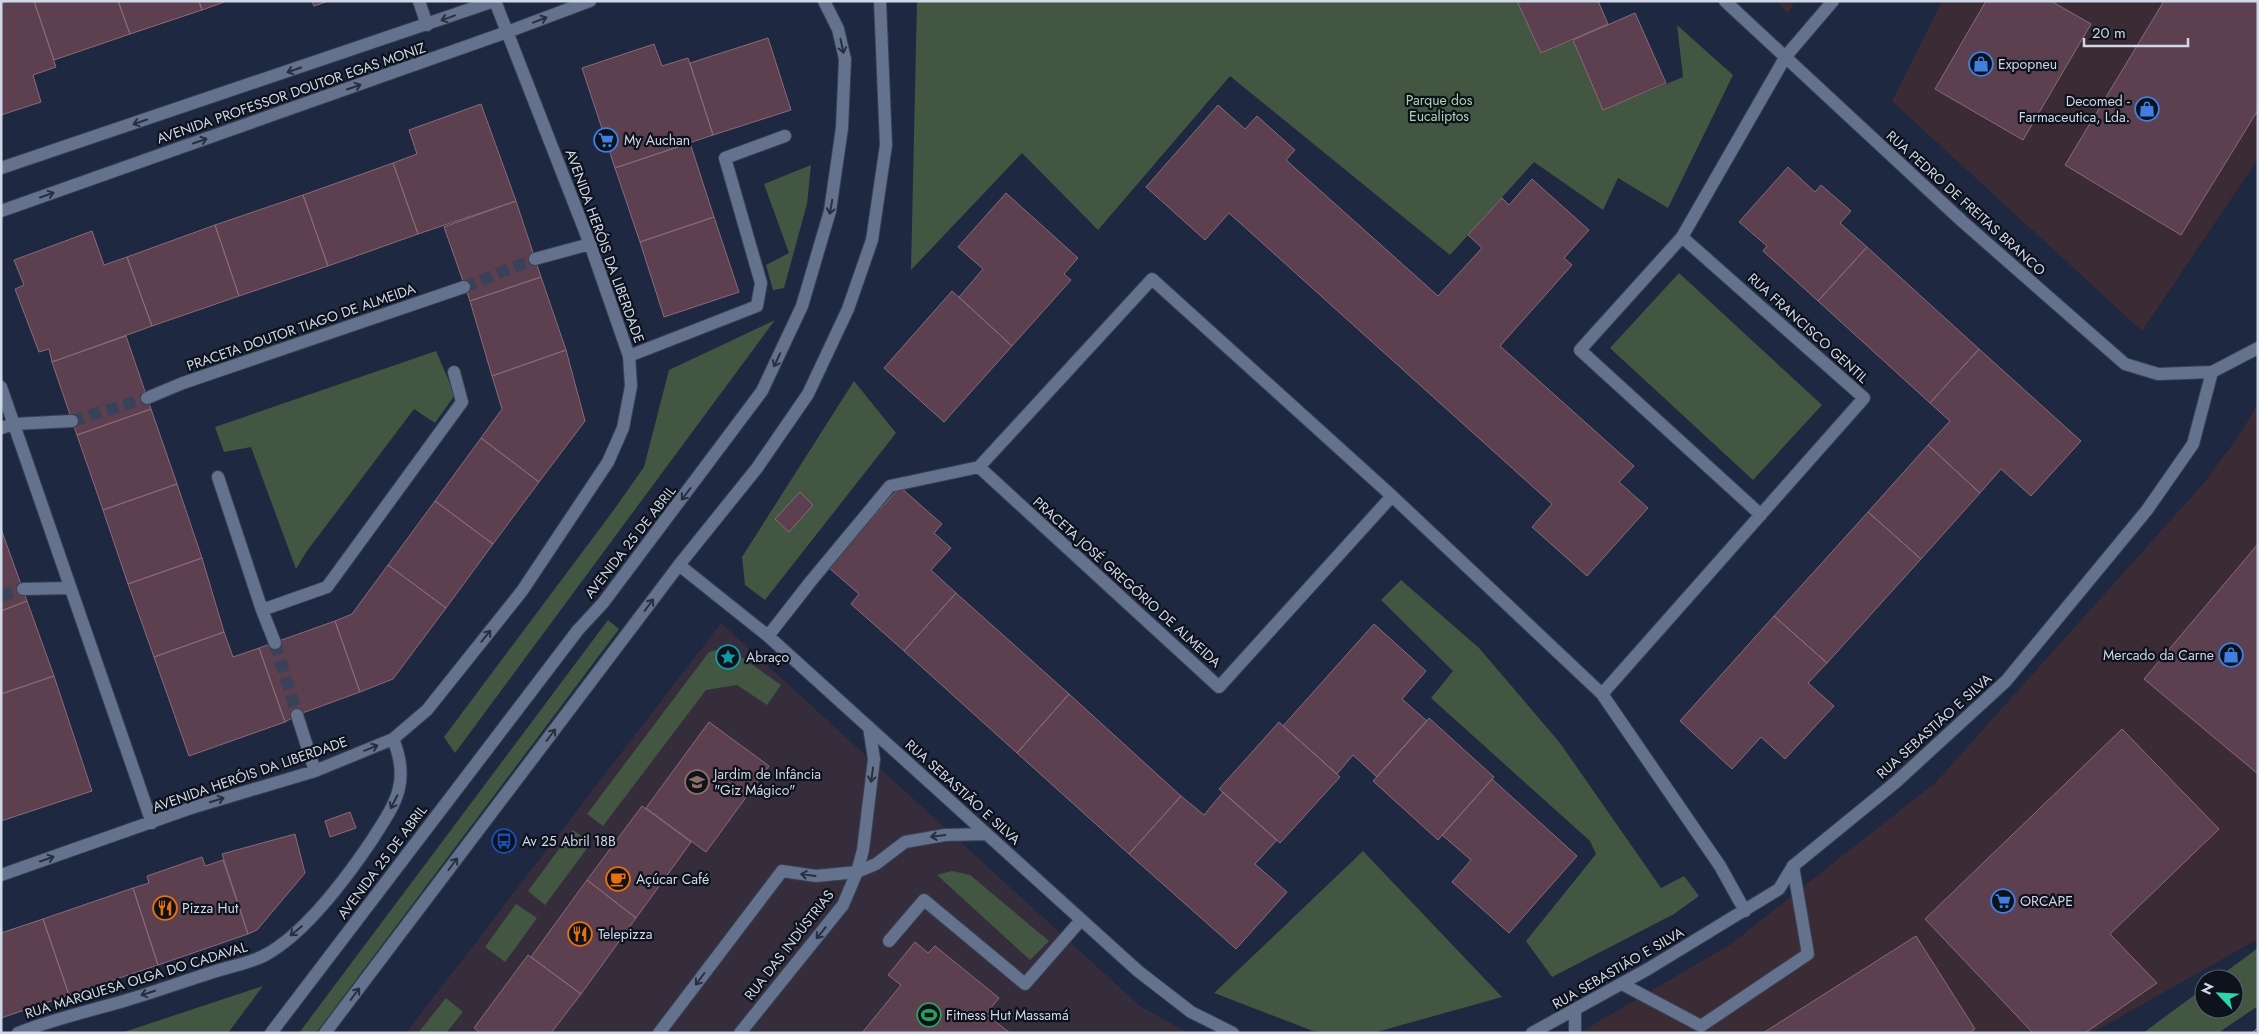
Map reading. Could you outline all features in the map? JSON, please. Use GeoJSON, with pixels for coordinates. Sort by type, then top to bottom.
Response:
{"type":"FeatureCollection","features":[{"type":"Feature","properties":{"kind":"street"},"geometry":{"type":"LineString","coordinates":[[419,1],[426,25]]}},
{"type":"Feature","properties":{"kind":"street","name":"AVENIDA PROFESSOR DOUTOR EGAS MONIZ"},"geometry":{"type":"LineString","coordinates":[[1,168],[494,1]]}},
{"type":"Feature","properties":{"kind":"street","name":"AVENIDA HERÓIS DA LIBERDADE"},"geometry":{"type":"LineString","coordinates":[[1,874],[191,808],[315,770],[393,739],[428,710],[522,591],[608,462],[623,428],[631,386],[629,356],[590,244],[508,32],[494,1]]}},
{"type":"Feature","properties":{"kind":"street","name":"AVENIDA PROFESSOR DOUTOR EGAS MONIZ"},"geometry":{"type":"LineString","coordinates":[[1,211],[508,32],[590,1]]}},
{"type":"Feature","properties":{"kind":"street","name":"AVENIDA 25 DE ABRIL"},"geometry":{"type":"LineString","coordinates":[[271,1033],[578,630],[603,603],[644,550],[762,391],[802,306],[830,212],[842,128],[845,59],[838,29],[824,1]]}},
{"type":"Feature","properties":{"kind":"street"},"geometry":{"type":"LineString","coordinates":[[325,1033],[679,565],[757,468],[808,394],[848,309],[872,240],[886,145],[880,1]]}},
{"type":"Feature","properties":{"kind":"street","name":"RUA PEDRO DE FREITAS BRANCO"},"geometry":{"type":"LineString","coordinates":[[1725,1],[1963,222],[2124,364],[2158,374],[2212,372]]}},
{"type":"Feature","properties":{"kind":"street"},"geometry":{"type":"LineString","coordinates":[[1761,515],[1580,350],[1682,237],[1786,56],[1834,1]]}},
{"type":"Feature","properties":{"kind":"street"},"geometry":{"type":"LineString","coordinates":[[629,356],[757,306],[761,283],[725,158],[785,136]]}},
{"type":"Feature","properties":{"kind":"street","name":"RUA FRANCISCO GENTIL"},"geometry":{"type":"LineString","coordinates":[[1602,694],[1864,398],[1682,237]]}},
{"type":"Feature","properties":{"kind":"street"},"geometry":{"type":"LineString","coordinates":[[535,259],[590,244]]}},
{"type":"Feature","properties":{"kind":"street"},"geometry":{"type":"LineString","coordinates":[[768,636],[890,486],[979,467],[1152,279],[1392,496],[1602,694],[1720,866],[1745,911]]}},
{"type":"Feature","properties":{"kind":"street","name":"PRACETA DOUTOR TIAGO DE ALMEIDA"},"geometry":{"type":"LineString","coordinates":[[147,398],[183,383],[464,286]]}},
{"type":"Feature","properties":{"kind":"street"},"geometry":{"type":"LineString","coordinates":[[2212,372],[2258,348]]}},
{"type":"Feature","properties":{"kind":"street"},"geometry":{"type":"LineString","coordinates":[[262,610],[327,587],[462,402],[454,372]]}},
{"type":"Feature","properties":{"kind":"street","name":"RUA SEBASTIÃO E SILVA"},"geometry":{"type":"LineString","coordinates":[[1532,1033],[1622,984],[1779,889],[1793,866],[1896,782],[2006,681],[2138,520],[2193,444],[2212,372]]}},
{"type":"Feature","properties":{"kind":"street"},"geometry":{"type":"LineString","coordinates":[[1,387],[152,823]]}},
{"type":"Feature","properties":{"kind":"street"},"geometry":{"type":"LineString","coordinates":[[1,428],[14,424],[72,421]]}},
{"type":"Feature","properties":{"kind":"street","name":"PRACETA JOSÉ GREGÓRIO DE ALMEIDA"},"geometry":{"type":"LineString","coordinates":[[979,467],[1219,687],[1392,496]]}},
{"type":"Feature","properties":{"kind":"street"},"geometry":{"type":"LineString","coordinates":[[218,477],[262,610],[275,643]]}},
{"type":"Feature","properties":{"kind":"street","name":"RUA SEBASTIÃO E SILVA"},"geometry":{"type":"LineString","coordinates":[[679,565],[768,636],[1138,971],[1191,1012],[1233,1033]]}},
{"type":"Feature","properties":{"kind":"street"},"geometry":{"type":"LineString","coordinates":[[22,589],[70,588]]}},
{"type":"Feature","properties":{"kind":"street"},"geometry":{"type":"LineString","coordinates":[[297,715],[315,770]]}},
{"type":"Feature","properties":{"kind":"street","name":"RUA DAS INDÚSTRIAS"},"geometry":{"type":"LineString","coordinates":[[740,1033],[843,905],[857,872],[863,850],[874,759],[869,727]]}},
{"type":"Feature","properties":{"kind":"street","name":"RUA MARQUESA OLGA DO CADAVAL"},"geometry":{"type":"LineString","coordinates":[[18,1033],[39,1024],[129,1000],[267,954],[302,926],[349,874],[385,819],[401,788],[402,768],[399,752],[393,739]]}},
{"type":"Feature","properties":{"kind":"street"},"geometry":{"type":"LineString","coordinates":[[659,1033],[782,871],[816,876],[857,872],[876,864],[905,842],[945,835],[987,834]]}},
{"type":"Feature","properties":{"kind":"street"},"geometry":{"type":"LineString","coordinates":[[1622,984],[1701,1026],[1808,954],[1793,866]]}},
{"type":"Feature","properties":{"kind":"street"},"geometry":{"type":"LineString","coordinates":[[889,941],[924,900],[1025,984],[1081,920]]}},
{"type":"Feature","properties":{"kind":"street"},"geometry":{"type":"LineString","coordinates":[[1575,1010],[1575,1033]]}},
{"type":"Feature","properties":{"kind":"shaded area"},"geometry":{"type":"Polygon","coordinates":[[[1776,1],[1795,1],[1788,13],[1776,1]]]}},
{"type":"Feature","properties":{"kind":"shaded area"},"geometry":{"type":"Polygon","coordinates":[[[1942,1],[2258,1],[2258,159],[2142,331],[1892,101],[1942,1]]]}},
{"type":"Feature","properties":{"kind":"shaded area"},"geometry":{"type":"Polygon","coordinates":[[[2258,404],[2258,939],[2205,969],[2194,969],[2194,975],[2092,1033],[1579,1033],[1731,944],[1936,782],[2203,484],[2238,437],[2258,404]]]}},
{"type":"Feature","properties":{"kind":"shaded area"},"geometry":{"type":"Polygon","coordinates":[[[721,623],[1140,1006],[1189,1033],[406,1033],[721,623]]]}},
{"type":"Feature","properties":{"kind":"green space","name":"Parque dos Eucaliptos"},"geometry":{"type":"Polygon","coordinates":[[[917,1],[1517,1],[1541,53],[1573,40],[1603,110],[1683,77],[1677,25],[1733,75],[1668,208],[1618,178],[1603,210],[1534,162],[1450,255],[1230,76],[1098,230],[1022,153],[911,270],[917,1]]]}},
{"type":"Feature","properties":{"kind":"green space"},"geometry":{"type":"Polygon","coordinates":[[[811,165],[807,204],[784,288],[773,290],[766,265],[789,253],[764,184],[811,165]]]}},
{"type":"Feature","properties":{"kind":"green space"},"geometry":{"type":"Polygon","coordinates":[[[1679,273],[1822,405],[1753,480],[1610,348],[1679,273]]]}},
{"type":"Feature","properties":{"kind":"green space"},"geometry":{"type":"Polygon","coordinates":[[[775,320],[455,753],[444,737],[644,467],[669,370],[775,320]]]}},
{"type":"Feature","properties":{"kind":"green space"},"geometry":{"type":"Polygon","coordinates":[[[436,351],[455,395],[435,423],[414,409],[307,551],[296,569],[251,447],[224,452],[215,427],[436,351]]]}},
{"type":"Feature","properties":{"kind":"green space"},"geometry":{"type":"Polygon","coordinates":[[[854,381],[896,433],[765,600],[745,585],[742,557],[854,381]]]}},
{"type":"Feature","properties":{"kind":"green space"},"geometry":{"type":"Polygon","coordinates":[[[1401,580],[1479,648],[1560,743],[1661,888],[1684,876],[1699,896],[1674,914],[1552,977],[1526,941],[1596,854],[1590,841],[1431,698],[1453,671],[1381,600],[1401,580]]]}},
{"type":"Feature","properties":{"kind":"green space"},"geometry":{"type":"Polygon","coordinates":[[[608,620],[619,629],[316,1033],[299,1033],[608,620]]]}},
{"type":"Feature","properties":{"kind":"green space"},"geometry":{"type":"Polygon","coordinates":[[[727,647],[781,685],[767,705],[737,685],[706,690],[603,826],[587,814],[709,652],[727,647]]]}},
{"type":"Feature","properties":{"kind":"green space"},"geometry":{"type":"Polygon","coordinates":[[[573,830],[591,843],[545,905],[528,891],[573,830]]]}},
{"type":"Feature","properties":{"kind":"green space"},"geometry":{"type":"Polygon","coordinates":[[[1363,851],[1502,997],[1373,1033],[1335,1033],[1313,1031],[1214,993],[1363,851]]]}},
{"type":"Feature","properties":{"kind":"green space"},"geometry":{"type":"Polygon","coordinates":[[[952,871],[970,875],[1049,941],[1030,960],[937,875],[952,871]]]}},
{"type":"Feature","properties":{"kind":"green space"},"geometry":{"type":"Polygon","coordinates":[[[516,904],[537,918],[505,962],[485,947],[516,904]]]}},
{"type":"Feature","properties":{"kind":"green space"},"geometry":{"type":"Polygon","coordinates":[[[2258,948],[2258,1006],[2244,1015],[2244,969],[2230,969],[2258,948]]]}},
{"type":"Feature","properties":{"kind":"green space"},"geometry":{"type":"Polygon","coordinates":[[[263,986],[228,1033],[121,1033],[263,986]]]}},
{"type":"Feature","properties":{"kind":"green space"},"geometry":{"type":"Polygon","coordinates":[[[2194,995],[2194,1019],[2239,1019],[2218,1033],[2143,1033],[2194,995]]]}},
{"type":"Feature","properties":{"kind":"green space"},"geometry":{"type":"Polygon","coordinates":[[[446,998],[463,1012],[446,1033],[418,1033],[446,998]]]}},
{"type":"Feature","properties":{"kind":"building"},"geometry":{"type":"Polygon","coordinates":[[[8,1],[34,1],[56,67],[33,75],[41,102],[1,115],[1,4],[8,1]]]}},
{"type":"Feature","properties":{"kind":"building"},"geometry":{"type":"Polygon","coordinates":[[[34,1],[118,1],[130,34],[54,60],[34,1]]]}},
{"type":"Feature","properties":{"kind":"building"},"geometry":{"type":"Polygon","coordinates":[[[118,1],[199,1],[202,10],[130,34],[118,1]]]}},
{"type":"Feature","properties":{"kind":"building"},"geometry":{"type":"Polygon","coordinates":[[[199,1],[227,1],[202,10],[199,1]]]}},
{"type":"Feature","properties":{"kind":"building"},"geometry":{"type":"Polygon","coordinates":[[[312,1],[329,1],[314,6],[312,1]]]}},
{"type":"Feature","properties":{"kind":"building"},"geometry":{"type":"Polygon","coordinates":[[[1517,1],[1598,1],[1608,24],[1541,53],[1517,1]]]}},
{"type":"Feature","properties":{"kind":"building"},"geometry":{"type":"Polygon","coordinates":[[[1986,1],[2051,1],[2091,24],[2023,140],[1935,89],[1986,1]]]}},
{"type":"Feature","properties":{"kind":"building"},"geometry":{"type":"Polygon","coordinates":[[[2164,1],[2258,1],[2258,110],[2181,235],[2065,165],[2164,1]]]}},
{"type":"Feature","properties":{"kind":"building"},"geometry":{"type":"Polygon","coordinates":[[[1635,13],[1666,83],[1603,110],[1573,40],[1635,13]]]}},
{"type":"Feature","properties":{"kind":"building"},"geometry":{"type":"Polygon","coordinates":[[[768,38],[791,110],[713,135],[690,63],[768,38]]]}},
{"type":"Feature","properties":{"kind":"building"},"geometry":{"type":"Polygon","coordinates":[[[654,44],[662,66],[688,58],[713,135],[615,168],[582,68],[654,44]]]}},
{"type":"Feature","properties":{"kind":"building"},"geometry":{"type":"Polygon","coordinates":[[[481,104],[516,201],[418,234],[393,163],[417,154],[409,130],[481,104]]]}},
{"type":"Feature","properties":{"kind":"building"},"geometry":{"type":"Polygon","coordinates":[[[1218,105],[1245,129],[1257,116],[1295,150],[1286,160],[1438,296],[1482,248],[1468,235],[1502,198],[1509,205],[1532,179],[1589,230],[1564,258],[1572,265],[1500,346],[1634,466],[1619,482],[1648,508],[1587,576],[1532,527],[1552,504],[1229,213],[1205,240],[1146,187],[1218,105]]]}},
{"type":"Feature","properties":{"kind":"building"},"geometry":{"type":"Polygon","coordinates":[[[690,143],[714,217],[640,242],[615,168],[690,143]]]}},
{"type":"Feature","properties":{"kind":"building"},"geometry":{"type":"Polygon","coordinates":[[[393,163],[418,234],[328,266],[303,195],[393,163]]]}},
{"type":"Feature","properties":{"kind":"building"},"geometry":{"type":"Polygon","coordinates":[[[1788,167],[1815,192],[1821,185],[1851,211],[1840,223],[1867,247],[1818,301],[1763,251],[1767,246],[1739,222],[1788,167]]]}},
{"type":"Feature","properties":{"kind":"building"},"geometry":{"type":"Polygon","coordinates":[[[1006,193],[1078,258],[1064,274],[1071,280],[1012,346],[959,297],[983,269],[958,247],[1006,193]]]}},
{"type":"Feature","properties":{"kind":"building"},"geometry":{"type":"Polygon","coordinates":[[[303,195],[328,266],[239,296],[215,225],[303,195]]]}},
{"type":"Feature","properties":{"kind":"building"},"geometry":{"type":"Polygon","coordinates":[[[516,201],[541,277],[470,301],[444,227],[516,201]]]}},
{"type":"Feature","properties":{"kind":"building"},"geometry":{"type":"Polygon","coordinates":[[[714,217],[739,292],[664,317],[640,242],[714,217]]]}},
{"type":"Feature","properties":{"kind":"building"},"geometry":{"type":"Polygon","coordinates":[[[215,225],[239,296],[152,326],[127,257],[215,225]]]}},
{"type":"Feature","properties":{"kind":"building"},"geometry":{"type":"Polygon","coordinates":[[[92,231],[104,265],[127,257],[152,326],[52,362],[49,349],[39,352],[15,289],[24,285],[14,260],[92,231]]]}},
{"type":"Feature","properties":{"kind":"building"},"geometry":{"type":"Polygon","coordinates":[[[1867,247],[1979,349],[1930,403],[1818,301],[1867,247]]]}},
{"type":"Feature","properties":{"kind":"building"},"geometry":{"type":"Polygon","coordinates":[[[541,277],[566,350],[492,376],[470,301],[541,277]]]}},
{"type":"Feature","properties":{"kind":"building"},"geometry":{"type":"Polygon","coordinates":[[[952,291],[1012,346],[944,422],[884,368],[952,291]]]}},
{"type":"Feature","properties":{"kind":"building"},"geometry":{"type":"Polygon","coordinates":[[[126,336],[151,409],[77,435],[52,362],[126,336]]]}},
{"type":"Feature","properties":{"kind":"building"},"geometry":{"type":"Polygon","coordinates":[[[1979,349],[2081,441],[2031,496],[2001,469],[1980,493],[1928,445],[1950,421],[1930,403],[1979,349]]]}},
{"type":"Feature","properties":{"kind":"building"},"geometry":{"type":"Polygon","coordinates":[[[566,350],[585,421],[539,482],[481,438],[502,409],[492,376],[566,350]]]}},
{"type":"Feature","properties":{"kind":"building"},"geometry":{"type":"Polygon","coordinates":[[[151,409],[177,484],[103,510],[77,435],[151,409]]]}},
{"type":"Feature","properties":{"kind":"building"},"geometry":{"type":"Polygon","coordinates":[[[481,438],[539,482],[493,544],[435,501],[481,438]]]}},
{"type":"Feature","properties":{"kind":"building"},"geometry":{"type":"Polygon","coordinates":[[[1928,445],[1980,493],[1921,559],[1868,512],[1928,445]]]}},
{"type":"Feature","properties":{"kind":"building"},"geometry":{"type":"Polygon","coordinates":[[[177,484],[202,558],[128,584],[103,510],[177,484]]]}},
{"type":"Feature","properties":{"kind":"building"},"geometry":{"type":"Polygon","coordinates":[[[900,487],[942,524],[934,533],[951,548],[931,570],[956,593],[904,651],[851,604],[859,594],[828,567],[900,487]]]}},
{"type":"Feature","properties":{"kind":"building"},"geometry":{"type":"Polygon","coordinates":[[[800,492],[813,505],[789,532],[775,519],[800,492]]]}},
{"type":"Feature","properties":{"kind":"building"},"geometry":{"type":"Polygon","coordinates":[[[435,501],[493,544],[446,608],[388,565],[435,501]]]}},
{"type":"Feature","properties":{"kind":"building"},"geometry":{"type":"Polygon","coordinates":[[[1868,512],[1921,559],[1827,663],[1774,616],[1868,512]]]}},
{"type":"Feature","properties":{"kind":"building"},"geometry":{"type":"Polygon","coordinates":[[[1,529],[27,601],[1,611],[1,529]]]}},
{"type":"Feature","properties":{"kind":"building"},"geometry":{"type":"Polygon","coordinates":[[[2258,544],[2258,774],[2144,679],[2258,544]]]}},
{"type":"Feature","properties":{"kind":"building"},"geometry":{"type":"Polygon","coordinates":[[[202,558],[224,632],[154,657],[128,584],[202,558]]]}},
{"type":"Feature","properties":{"kind":"building"},"geometry":{"type":"Polygon","coordinates":[[[388,565],[446,608],[393,679],[360,692],[335,621],[352,614],[388,565]]]}},
{"type":"Feature","properties":{"kind":"building"},"geometry":{"type":"Polygon","coordinates":[[[956,593],[1069,694],[1017,753],[904,651],[956,593]]]}},
{"type":"Feature","properties":{"kind":"building"},"geometry":{"type":"Polygon","coordinates":[[[27,601],[54,676],[1,694],[1,611],[27,601]]]}},
{"type":"Feature","properties":{"kind":"building"},"geometry":{"type":"Polygon","coordinates":[[[1774,616],[1827,663],[1808,683],[1834,706],[1785,759],[1761,737],[1732,769],[1680,721],[1774,616]]]}},
{"type":"Feature","properties":{"kind":"building"},"geometry":{"type":"Polygon","coordinates":[[[335,621],[360,692],[297,715],[285,722],[259,648],[335,621]]]}},
{"type":"Feature","properties":{"kind":"building"},"geometry":{"type":"Polygon","coordinates":[[[1374,624],[1426,671],[1402,699],[1427,721],[1377,777],[1353,755],[1337,774],[1283,726],[1374,624]]]}},
{"type":"Feature","properties":{"kind":"building"},"geometry":{"type":"Polygon","coordinates":[[[224,632],[233,657],[259,648],[285,722],[189,756],[154,657],[224,632]]]}},
{"type":"Feature","properties":{"kind":"building"},"geometry":{"type":"Polygon","coordinates":[[[54,676],[92,791],[1,821],[1,694],[54,676]]]}},
{"type":"Feature","properties":{"kind":"building"},"geometry":{"type":"Polygon","coordinates":[[[1069,694],[1181,796],[1129,854],[1017,753],[1069,694]]]}},
{"type":"Feature","properties":{"kind":"building"},"geometry":{"type":"Polygon","coordinates":[[[1429,718],[1494,777],[1438,840],[1373,781],[1429,718]]]}},
{"type":"Feature","properties":{"kind":"building"},"geometry":{"type":"Polygon","coordinates":[[[709,722],[769,766],[706,852],[646,808],[709,722]]]}},
{"type":"Feature","properties":{"kind":"building"},"geometry":{"type":"Polygon","coordinates":[[[1279,722],[1340,777],[1280,843],[1219,789],[1279,722]]]}},
{"type":"Feature","properties":{"kind":"building"},"geometry":{"type":"Polygon","coordinates":[[[2122,729],[2219,829],[2110,934],[2157,983],[2085,1033],[2033,1033],[1925,919],[2122,729]]]}},
{"type":"Feature","properties":{"kind":"building"},"geometry":{"type":"Polygon","coordinates":[[[1492,779],[1577,856],[1509,933],[1452,882],[1471,860],[1442,835],[1492,779]]]}},
{"type":"Feature","properties":{"kind":"building"},"geometry":{"type":"Polygon","coordinates":[[[1223,792],[1277,840],[1255,864],[1287,892],[1236,949],[1129,854],[1181,796],[1204,815],[1223,792]]]}},
{"type":"Feature","properties":{"kind":"building"},"geometry":{"type":"Polygon","coordinates":[[[642,806],[691,842],[636,918],[587,880],[642,806]]]}},
{"type":"Feature","properties":{"kind":"building"},"geometry":{"type":"Polygon","coordinates":[[[350,812],[356,828],[330,837],[325,821],[350,812]]]}},
{"type":"Feature","properties":{"kind":"building"},"geometry":{"type":"Polygon","coordinates":[[[295,834],[305,873],[257,930],[248,934],[222,854],[295,834]]]}},
{"type":"Feature","properties":{"kind":"building"},"geometry":{"type":"Polygon","coordinates":[[[202,857],[205,866],[223,860],[248,934],[158,965],[133,888],[149,883],[147,876],[202,857]]]}},
{"type":"Feature","properties":{"kind":"building"},"geometry":{"type":"Polygon","coordinates":[[[587,880],[636,918],[581,994],[531,957],[587,880]]]}},
{"type":"Feature","properties":{"kind":"building"},"geometry":{"type":"Polygon","coordinates":[[[133,888],[158,965],[69,995],[43,919],[133,888]]]}},
{"type":"Feature","properties":{"kind":"building"},"geometry":{"type":"Polygon","coordinates":[[[43,919],[69,995],[1,1018],[1,933],[43,919]]]}},
{"type":"Feature","properties":{"kind":"building"},"geometry":{"type":"Polygon","coordinates":[[[1916,936],[1975,1029],[1969,1033],[1763,1033],[1916,936]]]}},
{"type":"Feature","properties":{"kind":"building"},"geometry":{"type":"Polygon","coordinates":[[[915,942],[928,953],[935,946],[999,998],[986,1014],[1010,1033],[862,1033],[901,985],[888,975],[915,942]]]}},
{"type":"Feature","properties":{"kind":"building"},"geometry":{"type":"Polygon","coordinates":[[[528,955],[581,994],[551,1033],[480,1033],[474,1028],[528,955]]]}},
{"type":"Feature","properties":{"kind":"tunnel"},"geometry":{"type":"LineString","coordinates":[[464,287],[535,259]]}},
{"type":"Feature","properties":{"kind":"tunnel"},"geometry":{"type":"LineString","coordinates":[[72,421],[147,398]]}},
{"type":"Feature","properties":{"kind":"tunnel"},"geometry":{"type":"LineString","coordinates":[[1,596],[23,589]]}},
{"type":"Feature","properties":{"kind":"tunnel"},"geometry":{"type":"LineString","coordinates":[[275,643],[297,715]]}},
{"type":"Feature","properties":{"kind":"place","name":"Expopneu"},"geometry":{"type":"Point","coordinates":[1981,64]}},
{"type":"Feature","properties":{"kind":"place","name":"Decomed - Farmaceutica, Lda."},"geometry":{"type":"Point","coordinates":[2147,109]}},
{"type":"Feature","properties":{"kind":"place","name":"My Auchan"},"geometry":{"type":"Point","coordinates":[606,140]}},
{"type":"Feature","properties":{"kind":"place","name":"Mercado da Carne"},"geometry":{"type":"Point","coordinates":[2231,655]}},
{"type":"Feature","properties":{"kind":"place","name":"Abraço"},"geometry":{"type":"Point","coordinates":[728,657]}},
{"type":"Feature","properties":{"kind":"place","name":"Jardim de Infância \"Giz Mágico\""},"geometry":{"type":"Point","coordinates":[697,782]}},
{"type":"Feature","properties":{"kind":"place","name":"Av 25 Abril 18B"},"geometry":{"type":"Point","coordinates":[504,841]}},
{"type":"Feature","properties":{"kind":"place","name":"Açúcar Café"},"geometry":{"type":"Point","coordinates":[618,879]}},
{"type":"Feature","properties":{"kind":"place","name":"ORCAPE"},"geometry":{"type":"Point","coordinates":[2003,901]}},
{"type":"Feature","properties":{"kind":"place","name":"Pizza Hut"},"geometry":{"type":"Point","coordinates":[165,908]}},
{"type":"Feature","properties":{"kind":"place","name":"Telepizza"},"geometry":{"type":"Point","coordinates":[580,934]}},
{"type":"Feature","properties":{"kind":"place","name":"Fitness Hut Massamá"},"geometry":{"type":"Point","coordinates":[929,1015]}}]}
